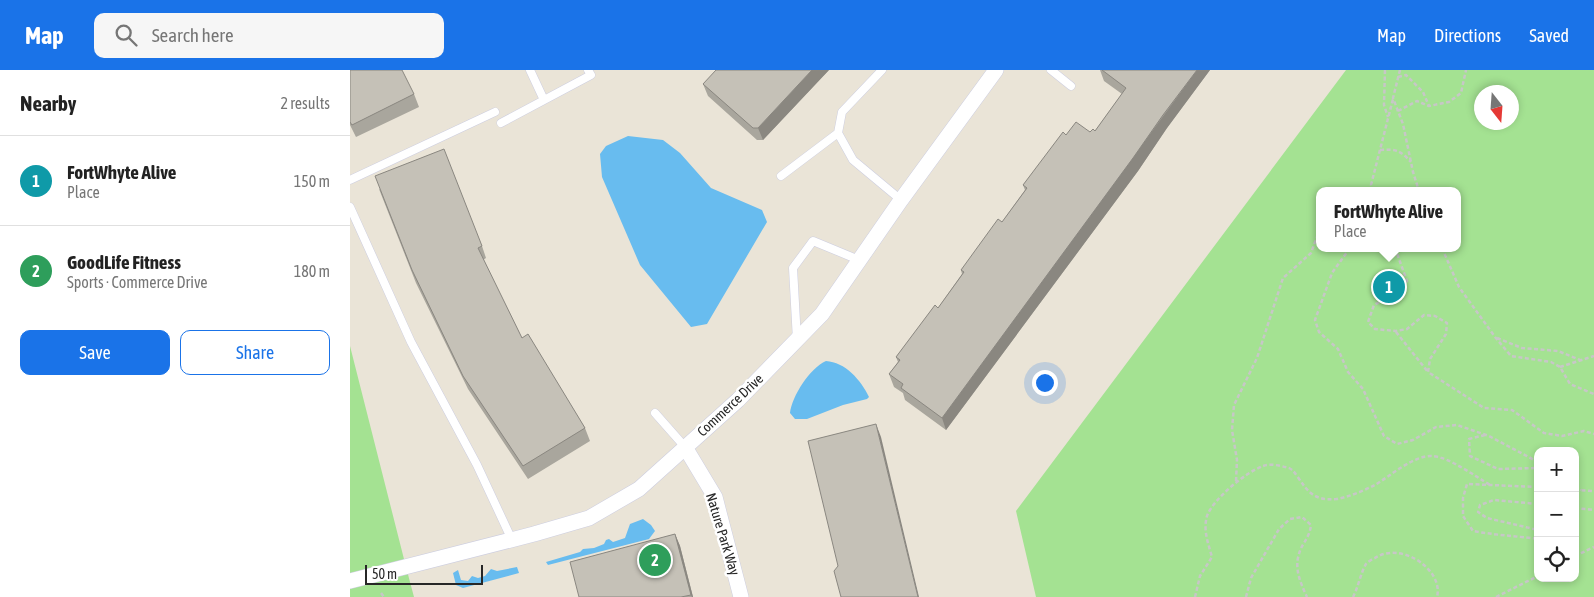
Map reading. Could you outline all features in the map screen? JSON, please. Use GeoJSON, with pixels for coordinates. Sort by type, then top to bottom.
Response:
{"type":"FeatureCollection","features":[{"type":"Feature","properties":{"kind":"street","name":"Commerce Drive"},"geometry":{"type":"LineString","coordinates":[[350,581],[512,540],[589,518],[640,489],[738,400],[798,341],[822,314],[901,200],[996,70]]}},
{"type":"Feature","properties":{"kind":"street","name":"Nature Park Way"},"geometry":{"type":"LineString","coordinates":[[685,447],[716,497],[741,597]]}},
{"type":"Feature","properties":{"kind":"lane"},"geometry":{"type":"LineString","coordinates":[[530,70],[544,100]]}},
{"type":"Feature","properties":{"kind":"lane"},"geometry":{"type":"LineString","coordinates":[[501,123],[591,75],[588,70]]}},
{"type":"Feature","properties":{"kind":"lane"},"geometry":{"type":"LineString","coordinates":[[882,70],[842,112],[838,134],[853,160],[901,200]]}},
{"type":"Feature","properties":{"kind":"lane"},"geometry":{"type":"LineString","coordinates":[[1051,70],[1071,86]]}},
{"type":"Feature","properties":{"kind":"lane"},"geometry":{"type":"LineString","coordinates":[[350,180],[495,112]]}},
{"type":"Feature","properties":{"kind":"lane"},"geometry":{"type":"LineString","coordinates":[[781,176],[838,134]]}},
{"type":"Feature","properties":{"kind":"lane"},"geometry":{"type":"LineString","coordinates":[[350,207],[411,342],[477,466],[512,540]]}},
{"type":"Feature","properties":{"kind":"lane"},"geometry":{"type":"LineString","coordinates":[[798,341],[792,268],[813,241],[859,260]]}},
{"type":"Feature","properties":{"kind":"lane"},"geometry":{"type":"LineString","coordinates":[[655,413],[685,447]]}},
{"type":"Feature","properties":{"kind":"path"},"geometry":{"type":"LineString","coordinates":[[1385,70],[1384,105],[1388,119]]}},
{"type":"Feature","properties":{"kind":"path"},"geometry":{"type":"LineString","coordinates":[[1372,187],[1400,70]]}},
{"type":"Feature","properties":{"kind":"path"},"geometry":{"type":"LineString","coordinates":[[1398,111],[1417,101],[1429,106],[1449,102],[1461,93],[1466,70]]}},
{"type":"Feature","properties":{"kind":"path"},"geometry":{"type":"LineString","coordinates":[[1398,77],[1406,75],[1423,92],[1429,106]]}},
{"type":"Feature","properties":{"kind":"path"},"geometry":{"type":"LineString","coordinates":[[1394,98],[1403,124],[1418,187]]}},
{"type":"Feature","properties":{"kind":"path"},"geometry":{"type":"LineString","coordinates":[[1380,150],[1393,149],[1403,153],[1412,164]]}},
{"type":"Feature","properties":{"kind":"path"},"geometry":{"type":"LineString","coordinates":[[1236,481],[1237,460],[1232,430],[1234,405],[1257,358],[1283,278],[1311,253],[1316,239]]}},
{"type":"Feature","properties":{"kind":"path"},"geometry":{"type":"LineString","coordinates":[[1347,252],[1332,273],[1314,320],[1319,332],[1338,349],[1348,372],[1363,389],[1384,436],[1397,444],[1413,440],[1436,427],[1457,425],[1486,435],[1534,460]]}},
{"type":"Feature","properties":{"kind":"path"},"geometry":{"type":"LineString","coordinates":[[1396,252],[1407,281],[1401,291],[1374,305],[1368,322],[1375,329],[1396,331],[1407,329],[1424,315],[1435,316],[1447,323],[1446,334],[1430,358],[1428,372]]}},
{"type":"Feature","properties":{"kind":"path"},"geometry":{"type":"LineString","coordinates":[[1444,252],[1460,287],[1495,337],[1511,356],[1551,362],[1560,367],[1570,384],[1594,394]]}},
{"type":"Feature","properties":{"kind":"path"},"geometry":{"type":"LineString","coordinates":[[1396,331],[1428,372],[1484,408],[1512,410],[1544,433],[1562,436],[1584,432],[1594,434]]}},
{"type":"Feature","properties":{"kind":"path"},"geometry":{"type":"LineString","coordinates":[[1495,337],[1522,348],[1558,352],[1580,360]]}},
{"type":"Feature","properties":{"kind":"path"},"geometry":{"type":"LineString","coordinates":[[1560,367],[1594,356]]}},
{"type":"Feature","properties":{"kind":"path"},"geometry":{"type":"LineString","coordinates":[[1486,435],[1469,440],[1470,456],[1498,469],[1534,468]]}},
{"type":"Feature","properties":{"kind":"path"},"geometry":{"type":"LineString","coordinates":[[1195,597],[1200,576],[1212,557],[1205,531],[1208,514],[1226,490],[1236,481],[1263,466],[1276,465],[1292,469],[1306,490],[1322,500],[1346,498],[1374,485],[1420,459],[1432,456],[1448,461],[1490,485]]}},
{"type":"Feature","properties":{"kind":"path"},"geometry":{"type":"LineString","coordinates":[[1534,487],[1467,484],[1463,498],[1463,516],[1473,531],[1534,538]]}},
{"type":"Feature","properties":{"kind":"path"},"geometry":{"type":"LineString","coordinates":[[1579,491],[1594,491]]}},
{"type":"Feature","properties":{"kind":"path"},"geometry":{"type":"LineString","coordinates":[[1534,504],[1494,500],[1480,505],[1478,512],[1487,518],[1534,529]]}},
{"type":"Feature","properties":{"kind":"path"},"geometry":{"type":"LineString","coordinates":[[1579,508],[1594,510]]}},
{"type":"Feature","properties":{"kind":"path"},"geometry":{"type":"LineString","coordinates":[[1246,597],[1251,578],[1279,529],[1290,519],[1302,517],[1311,525],[1310,535],[1299,554],[1297,572],[1307,597]]}},
{"type":"Feature","properties":{"kind":"path"},"geometry":{"type":"LineString","coordinates":[[1579,554],[1594,547]]}},
{"type":"Feature","properties":{"kind":"path"},"geometry":{"type":"LineString","coordinates":[[1353,597],[1359,586],[1366,564],[1380,554],[1396,552],[1412,556],[1432,573],[1438,592],[1437,597]]}},
{"type":"Feature","properties":{"kind":"path"},"geometry":{"type":"LineString","coordinates":[[1496,597],[1534,578]]}},
{"type":"Feature","properties":{"kind":"path"},"geometry":{"type":"LineString","coordinates":[[381,593],[384,597]]}},
{"type":"Feature","properties":{"kind":"green space"},"geometry":{"type":"Polygon","coordinates":[[[1346,70],[1594,70],[1594,597],[1036,597],[1016,511],[1346,70]]]}},
{"type":"Feature","properties":{"kind":"green space"},"geometry":{"type":"Polygon","coordinates":[[[350,346],[406,567],[414,597],[350,597],[350,346]]]}},
{"type":"Feature","properties":{"kind":"water"},"geometry":{"type":"Polygon","coordinates":[[[628,136],[663,140],[680,153],[711,188],[762,210],[767,222],[707,324],[691,327],[640,265],[602,177],[600,154],[606,146],[628,136]]]}},
{"type":"Feature","properties":{"kind":"water"},"geometry":{"type":"Polygon","coordinates":[[[826,361],[840,365],[852,373],[862,384],[869,397],[807,419],[795,419],[790,413],[798,391],[808,376],[826,361]]]}},
{"type":"Feature","properties":{"kind":"water"},"geometry":{"type":"Polygon","coordinates":[[[643,519],[655,531],[649,539],[548,565],[546,562],[580,552],[583,549],[594,548],[604,544],[609,539],[613,542],[625,538],[630,524],[643,519]]]}},
{"type":"Feature","properties":{"kind":"water"},"geometry":{"type":"Polygon","coordinates":[[[517,567],[519,573],[463,588],[456,585],[453,573],[458,570],[461,580],[468,581],[472,576],[478,578],[485,576],[491,569],[497,571],[517,567]]]}},
{"type":"Feature","properties":{"kind":"building"},"geometry":{"type":"Polygon","coordinates":[[[350,70],[402,70],[414,94],[352,125],[350,122],[350,70]]]}},
{"type":"Feature","properties":{"kind":"building"},"geometry":{"type":"Polygon","coordinates":[[[716,70],[812,70],[758,128],[753,128],[703,84],[716,70]]]}},
{"type":"Feature","properties":{"kind":"building"},"geometry":{"type":"Polygon","coordinates":[[[1102,70],[1197,70],[942,418],[901,388],[903,384],[889,374],[900,360],[896,357],[935,305],[938,308],[964,272],[961,270],[998,219],[1002,222],[1027,188],[1023,185],[1063,132],[1066,135],[1076,122],[1090,132],[1093,129],[1095,131],[1126,88],[1102,70]]]}},
{"type":"Feature","properties":{"kind":"building"},"geometry":{"type":"Polygon","coordinates":[[[444,149],[482,246],[478,248],[522,338],[528,334],[585,428],[523,466],[463,376],[412,270],[375,176],[444,149]]]}},
{"type":"Feature","properties":{"kind":"building"},"geometry":{"type":"Polygon","coordinates":[[[876,424],[918,597],[841,597],[834,571],[838,566],[808,441],[876,424]]]}},
{"type":"Feature","properties":{"kind":"building"},"geometry":{"type":"Polygon","coordinates":[[[675,534],[691,595],[681,597],[579,597],[570,562],[675,534]]]}},
{"type":"Feature","properties":{"kind":"place","name":"FortWhyte Alive"},"geometry":{"type":"Point","coordinates":[1389,287]}},
{"type":"Feature","properties":{"kind":"place","name":"GoodLife Fitness"},"geometry":{"type":"Point","coordinates":[655,560]}}]}
